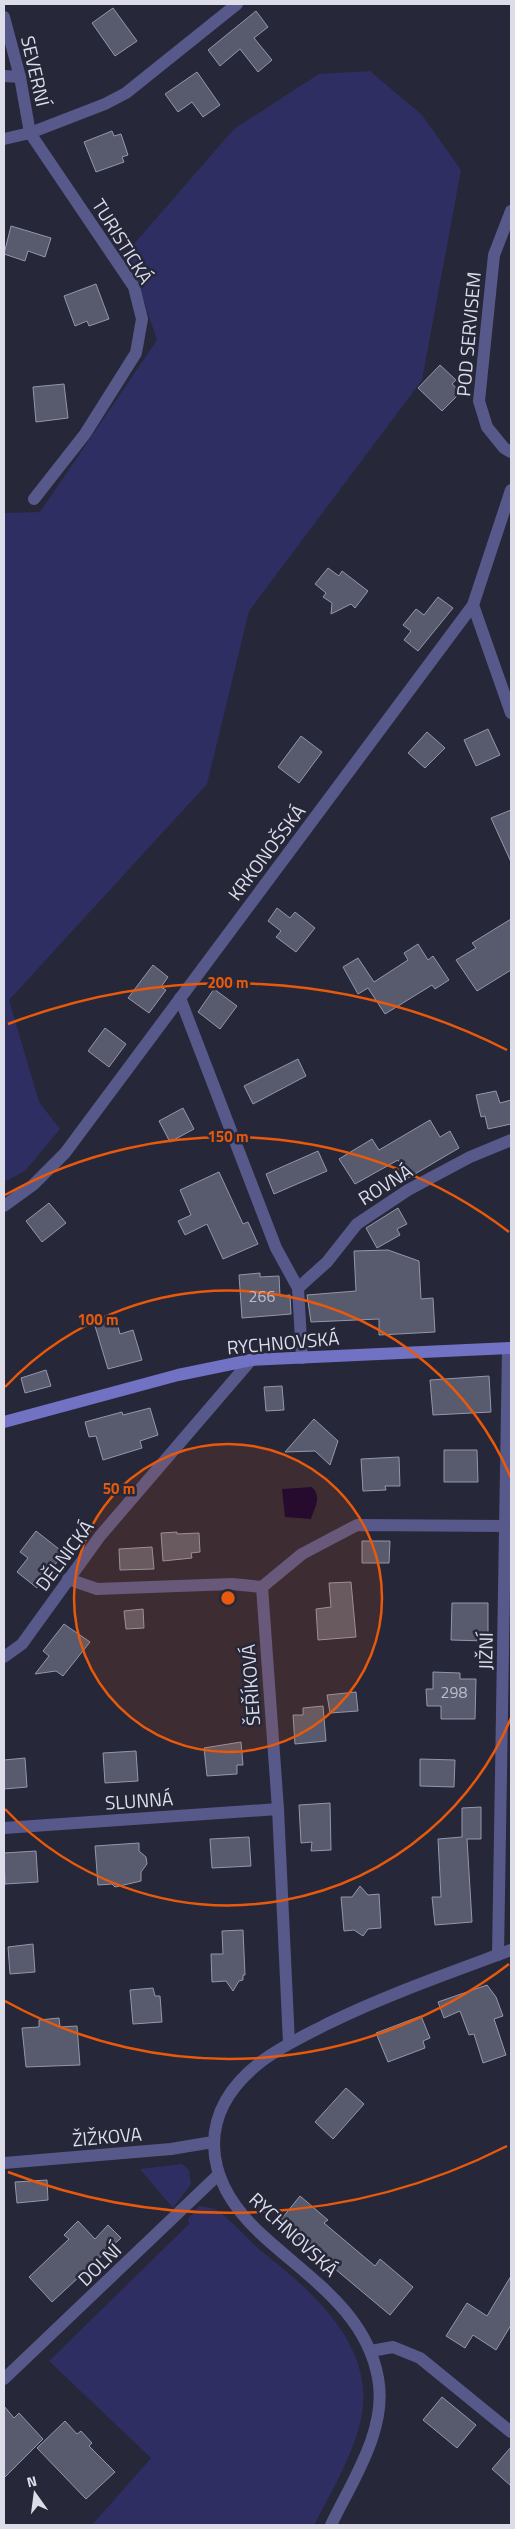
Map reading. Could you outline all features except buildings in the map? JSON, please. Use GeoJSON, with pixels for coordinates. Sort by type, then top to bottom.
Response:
{"type":"FeatureCollection","features":[{"type":"Feature","properties":{"kind":"main road","name":"RYCHNOVSKÁ"},"geometry":{"type":"LineString","coordinates":[[4,1422],[178,1375],[250,1360],[510,1348]]}},
{"type":"Feature","properties":{"kind":"street"},"geometry":{"type":"LineString","coordinates":[[4,139],[30,133],[105,104],[126,93],[237,4]]}},
{"type":"Feature","properties":{"kind":"street","name":"SEVERNÍ"},"geometry":{"type":"LineString","coordinates":[[4,17],[20,77],[30,133]]}},
{"type":"Feature","properties":{"kind":"street"},"geometry":{"type":"LineString","coordinates":[[4,76],[20,77]]}},
{"type":"Feature","properties":{"kind":"street","name":"TURISTICKÁ"},"geometry":{"type":"LineString","coordinates":[[30,133],[134,287],[142,319],[136,353],[85,434],[34,498]]}},
{"type":"Feature","properties":{"kind":"street","name":"POD SERVISEM"},"geometry":{"type":"LineString","coordinates":[[511,211],[494,255],[480,401],[487,427],[504,448],[511,452]]}},
{"type":"Feature","properties":{"kind":"street","name":"KRKONOŠSKÁ"},"geometry":{"type":"LineString","coordinates":[[4,1206],[33,1185],[65,1153],[473,605],[511,490]]}},
{"type":"Feature","properties":{"kind":"street"},"geometry":{"type":"LineString","coordinates":[[473,605],[511,714]]}},
{"type":"Feature","properties":{"kind":"street"},"geometry":{"type":"LineString","coordinates":[[180,998],[276,1248],[298,1288],[302,1358]]}},
{"type":"Feature","properties":{"kind":"street","name":"ROVNÁ"},"geometry":{"type":"LineString","coordinates":[[298,1288],[327,1262],[357,1224],[408,1190],[470,1157],[511,1140]]}},
{"type":"Feature","properties":{"kind":"street","name":"JIŽNÍ"},"geometry":{"type":"LineString","coordinates":[[498,1955],[509,1565],[506,1526],[510,1348]]}},
{"type":"Feature","properties":{"kind":"street","name":"DĚLNICKÁ"},"geometry":{"type":"LineString","coordinates":[[4,1657],[22,1644],[100,1536],[250,1360]]}},
{"type":"Feature","properties":{"kind":"street"},"geometry":{"type":"LineString","coordinates":[[68,1580],[97,1589],[232,1584],[262,1587],[302,1554],[357,1525],[506,1526]]}},
{"type":"Feature","properties":{"kind":"street","name":"ŠEŘÍKOVÁ"},"geometry":{"type":"LineString","coordinates":[[262,1587],[278,1809],[289,2044]]}},
{"type":"Feature","properties":{"kind":"street","name":"SLUNNÁ"},"geometry":{"type":"LineString","coordinates":[[4,1828],[278,1809]]}},
{"type":"Feature","properties":{"kind":"street","name":"RYCHNOVSKÁ"},"geometry":{"type":"LineString","coordinates":[[331,2525],[367,2449],[377,2420],[380,2391],[371,2351],[347,2311],[259,2232],[226,2194],[218,2176],[213,2142],[216,2124],[227,2098],[246,2075],[289,2044],[372,2002],[511,1950]]}},
{"type":"Feature","properties":{"kind":"street","name":"ŽIŽKOVA"},"geometry":{"type":"LineString","coordinates":[[4,2163],[171,2149],[213,2142]]}},
{"type":"Feature","properties":{"kind":"street","name":"DOLNÍ"},"geometry":{"type":"LineString","coordinates":[[4,2379],[218,2176]]}},
{"type":"Feature","properties":{"kind":"street"},"geometry":{"type":"LineString","coordinates":[[371,2351],[393,2347],[420,2358],[510,2429]]}},
{"type":"Feature","properties":{"kind":"shaded area"},"geometry":{"type":"Polygon","coordinates":[[[370,71],[422,115],[461,170],[422,380],[249,611],[207,784],[9,1000],[39,1102],[60,1129],[25,1171],[4,1182],[4,513],[40,512],[157,340],[127,252],[234,129],[319,74],[370,71]]]}},
{"type":"Feature","properties":{"kind":"shaded area"},"geometry":{"type":"Polygon","coordinates":[[[312,1487],[317,1498],[311,1519],[285,1517],[282,1489],[312,1487]]]}},
{"type":"Feature","properties":{"kind":"shaded area"},"geometry":{"type":"Polygon","coordinates":[[[182,2164],[189,2170],[191,2184],[173,2208],[140,2169],[182,2164]]]}},
{"type":"Feature","properties":{"kind":"shaded area"},"geometry":{"type":"Polygon","coordinates":[[[199,2206],[219,2211],[260,2250],[301,2284],[334,2320],[347,2339],[357,2360],[362,2383],[363,2407],[360,2422],[344,2468],[314,2525],[92,2525],[151,2458],[49,2361],[189,2224],[188,2219],[199,2206]]]}}]}
